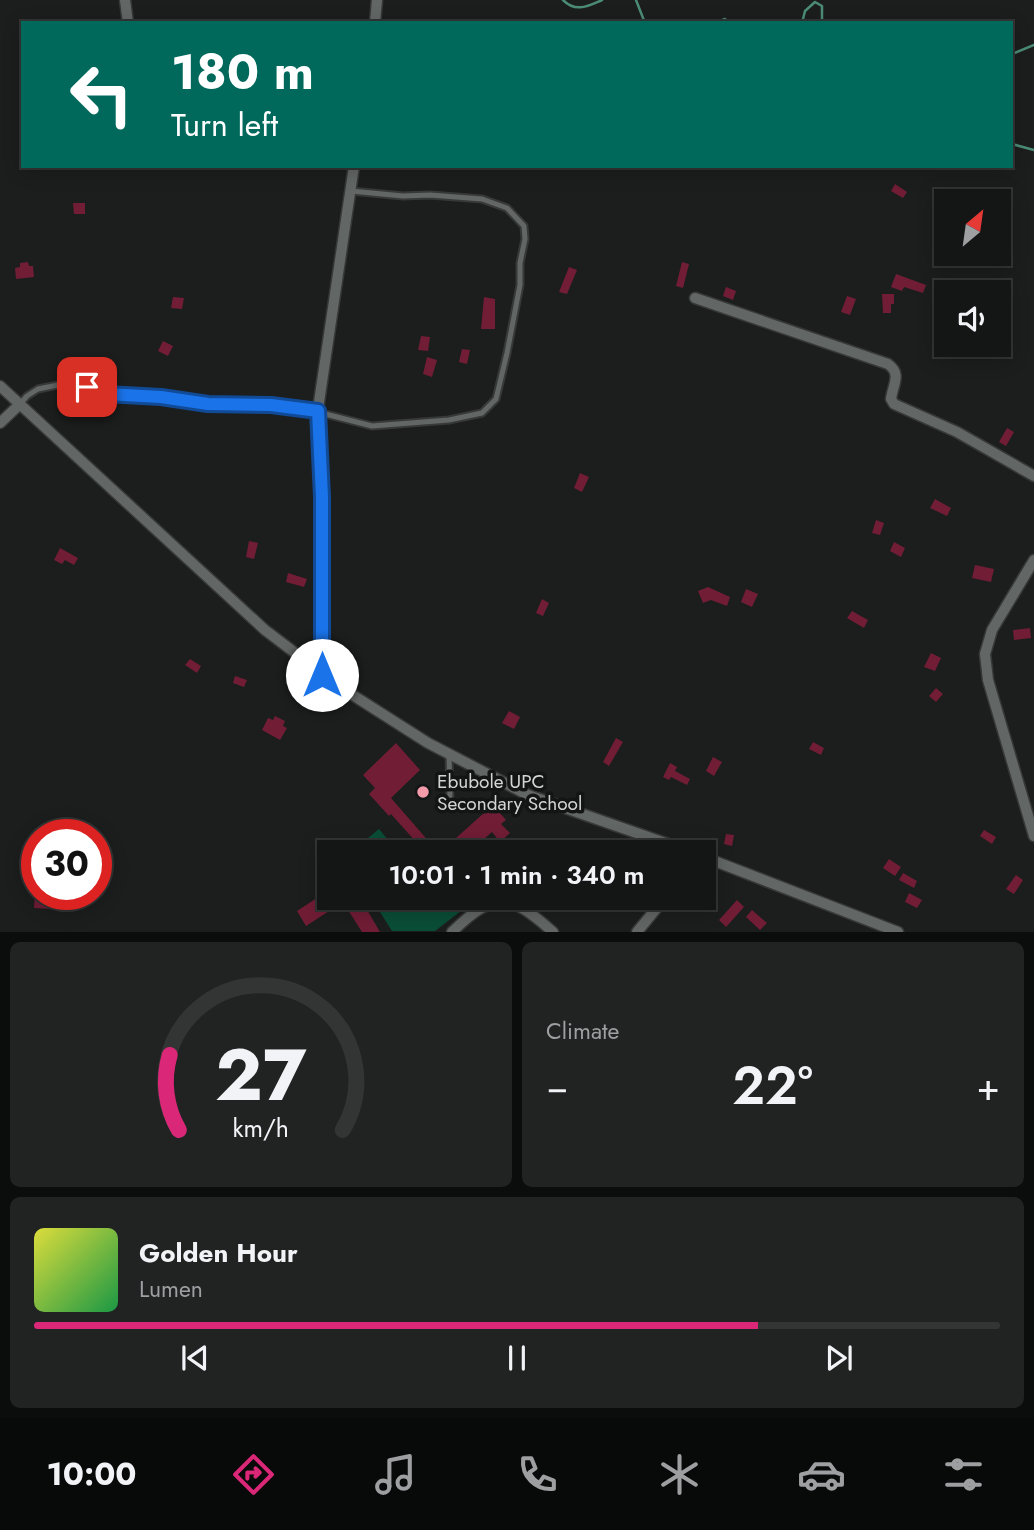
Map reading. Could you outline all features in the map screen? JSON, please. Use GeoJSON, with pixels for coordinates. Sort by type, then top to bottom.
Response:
{"type":"FeatureCollection","features":[{"type":"Feature","properties":{"kind":"street"},"geometry":{"type":"LineString","coordinates":[[125,0],[128,21]]}},
{"type":"Feature","properties":{"kind":"street"},"geometry":{"type":"LineString","coordinates":[[375,21],[377,0]]}},
{"type":"Feature","properties":{"kind":"street"},"geometry":{"type":"LineString","coordinates":[[322,675],[322,497],[318,411],[354,168]]}},
{"type":"Feature","properties":{"kind":"street"},"geometry":{"type":"LineString","coordinates":[[695,298],[888,364],[895,369],[897,375],[891,399],[894,404],[957,432],[1034,476]]}},
{"type":"Feature","properties":{"kind":"street"},"geometry":{"type":"LineString","coordinates":[[0,386],[237,605],[322,675],[393,722],[528,795],[657,840]]}},
{"type":"Feature","properties":{"kind":"street"},"geometry":{"type":"LineString","coordinates":[[0,423],[20,404]]}},
{"type":"Feature","properties":{"kind":"street"},"geometry":{"type":"LineString","coordinates":[[1034,560],[992,630],[985,654],[990,691],[1034,836]]}},
{"type":"Feature","properties":{"kind":"street"},"geometry":{"type":"LineString","coordinates":[[716,862],[898,932]]}},
{"type":"Feature","properties":{"kind":"street"},"geometry":{"type":"LineString","coordinates":[[452,932],[475,911],[508,900],[522,906],[553,932]]}},
{"type":"Feature","properties":{"kind":"street"},"geometry":{"type":"LineString","coordinates":[[637,932],[655,910]]}},
{"type":"Feature","properties":{"kind":"lane"},"geometry":{"type":"LineString","coordinates":[[20,404],[38,389],[63,384],[87,387],[106,394],[161,397],[208,404],[271,405],[318,411],[372,426],[449,420],[482,413],[496,399],[520,285],[526,230],[507,208],[496,203],[467,197],[403,196],[350,191]]}},
{"type":"Feature","properties":{"kind":"lane"},"geometry":{"type":"LineString","coordinates":[[449,754],[450,799]]}},
{"type":"Feature","properties":{"kind":"green space"},"geometry":{"type":"Polygon","coordinates":[[[379,829],[388,840],[366,840],[379,829]]]}},
{"type":"Feature","properties":{"kind":"green space"},"geometry":{"type":"Polygon","coordinates":[[[379,910],[462,910],[435,931],[392,931],[379,910]]]}},
{"type":"Feature","properties":{"kind":"building"},"geometry":{"type":"Polygon","coordinates":[[[895,184],[907,192],[903,198],[891,191],[895,184]]]}},
{"type":"Feature","properties":{"kind":"building"},"geometry":{"type":"Polygon","coordinates":[[[73,203],[85,203],[85,214],[74,214],[73,203]]]}},
{"type":"Feature","properties":{"kind":"building"},"geometry":{"type":"Polygon","coordinates":[[[28,262],[29,266],[33,266],[34,277],[16,279],[15,268],[20,267],[20,263],[28,262]]]}},
{"type":"Feature","properties":{"kind":"building"},"geometry":{"type":"Polygon","coordinates":[[[682,262],[689,264],[683,288],[676,286],[682,262]]]}},
{"type":"Feature","properties":{"kind":"building"},"geometry":{"type":"Polygon","coordinates":[[[569,267],[577,270],[567,294],[559,292],[569,267]]]}},
{"type":"Feature","properties":{"kind":"building"},"geometry":{"type":"Polygon","coordinates":[[[896,274],[926,285],[923,293],[904,287],[902,291],[891,287],[896,274]]]}},
{"type":"Feature","properties":{"kind":"building"},"geometry":{"type":"Polygon","coordinates":[[[726,287],[736,291],[733,300],[723,296],[726,287]]]}},
{"type":"Feature","properties":{"kind":"building"},"geometry":{"type":"Polygon","coordinates":[[[882,294],[894,294],[891,313],[883,313],[882,294]]]}},
{"type":"Feature","properties":{"kind":"building"},"geometry":{"type":"Polygon","coordinates":[[[847,296],[856,299],[850,315],[841,312],[847,296]]]}},
{"type":"Feature","properties":{"kind":"building"},"geometry":{"type":"Polygon","coordinates":[[[173,297],[184,298],[182,309],[171,308],[173,297]]]}},
{"type":"Feature","properties":{"kind":"building"},"geometry":{"type":"Polygon","coordinates":[[[484,297],[495,299],[495,329],[481,329],[484,297]]]}},
{"type":"Feature","properties":{"kind":"building"},"geometry":{"type":"Polygon","coordinates":[[[421,336],[430,337],[428,351],[418,350],[421,336]]]}},
{"type":"Feature","properties":{"kind":"building"},"geometry":{"type":"Polygon","coordinates":[[[163,341],[173,346],[168,356],[158,351],[163,341]]]}},
{"type":"Feature","properties":{"kind":"building"},"geometry":{"type":"Polygon","coordinates":[[[462,349],[470,350],[467,364],[459,362],[462,349]]]}},
{"type":"Feature","properties":{"kind":"building"},"geometry":{"type":"Polygon","coordinates":[[[427,357],[437,360],[432,377],[423,374],[427,357]]]}},
{"type":"Feature","properties":{"kind":"building"},"geometry":{"type":"Polygon","coordinates":[[[1007,428],[1014,432],[1006,446],[999,442],[1007,428]]]}},
{"type":"Feature","properties":{"kind":"building"},"geometry":{"type":"Polygon","coordinates":[[[580,473],[589,477],[582,492],[574,488],[580,473]]]}},
{"type":"Feature","properties":{"kind":"building"},"geometry":{"type":"Polygon","coordinates":[[[935,499],[951,508],[947,516],[930,508],[935,499]]]}},
{"type":"Feature","properties":{"kind":"building"},"geometry":{"type":"Polygon","coordinates":[[[876,520],[884,523],[880,535],[872,533],[876,520]]]}},
{"type":"Feature","properties":{"kind":"building"},"geometry":{"type":"Polygon","coordinates":[[[249,541],[258,543],[254,559],[246,557],[249,541]]]}},
{"type":"Feature","properties":{"kind":"building"},"geometry":{"type":"Polygon","coordinates":[[[894,542],[905,548],[901,557],[890,551],[894,542]]]}},
{"type":"Feature","properties":{"kind":"building"},"geometry":{"type":"Polygon","coordinates":[[[60,548],[78,558],[74,565],[65,560],[62,564],[54,560],[60,548]]]}},
{"type":"Feature","properties":{"kind":"building"},"geometry":{"type":"Polygon","coordinates":[[[975,565],[994,569],[991,582],[972,578],[975,565]]]}},
{"type":"Feature","properties":{"kind":"building"},"geometry":{"type":"Polygon","coordinates":[[[288,573],[307,579],[304,587],[286,582],[288,573]]]}},
{"type":"Feature","properties":{"kind":"building"},"geometry":{"type":"Polygon","coordinates":[[[708,587],[730,597],[727,606],[711,600],[703,603],[698,591],[708,587]]]}},
{"type":"Feature","properties":{"kind":"building"},"geometry":{"type":"Polygon","coordinates":[[[746,589],[758,594],[752,607],[741,602],[746,589]]]}},
{"type":"Feature","properties":{"kind":"building"},"geometry":{"type":"Polygon","coordinates":[[[542,599],[549,603],[543,616],[536,613],[542,599]]]}},
{"type":"Feature","properties":{"kind":"building"},"geometry":{"type":"Polygon","coordinates":[[[852,611],[868,620],[864,628],[847,618],[852,611]]]}},
{"type":"Feature","properties":{"kind":"building"},"geometry":{"type":"Polygon","coordinates":[[[1030,628],[1031,638],[1014,640],[1013,630],[1030,628]]]}},
{"type":"Feature","properties":{"kind":"building"},"geometry":{"type":"Polygon","coordinates":[[[931,653],[941,658],[935,671],[924,667],[931,653]]]}},
{"type":"Feature","properties":{"kind":"building"},"geometry":{"type":"Polygon","coordinates":[[[190,659],[201,666],[197,673],[185,665],[190,659]]]}},
{"type":"Feature","properties":{"kind":"building"},"geometry":{"type":"Polygon","coordinates":[[[235,676],[247,680],[244,687],[233,683],[235,676]]]}},
{"type":"Feature","properties":{"kind":"building"},"geometry":{"type":"Polygon","coordinates":[[[936,688],[943,694],[936,702],[929,696],[936,688]]]}},
{"type":"Feature","properties":{"kind":"building"},"geometry":{"type":"Polygon","coordinates":[[[509,711],[520,717],[514,729],[502,723],[509,711]]]}},
{"type":"Feature","properties":{"kind":"building"},"geometry":{"type":"Polygon","coordinates":[[[275,716],[285,721],[283,726],[287,728],[280,740],[262,730],[268,718],[273,720],[275,716]]]}},
{"type":"Feature","properties":{"kind":"building"},"geometry":{"type":"Polygon","coordinates":[[[616,738],[623,742],[609,766],[603,762],[616,738]]]}},
{"type":"Feature","properties":{"kind":"building"},"geometry":{"type":"Polygon","coordinates":[[[813,742],[824,748],[821,755],[809,749],[813,742]]]}},
{"type":"Feature","properties":{"kind":"building"},"geometry":{"type":"Polygon","coordinates":[[[396,743],[420,770],[391,798],[428,840],[414,840],[391,814],[389,816],[369,794],[375,788],[363,775],[396,743]]]}},
{"type":"Feature","properties":{"kind":"building"},"geometry":{"type":"Polygon","coordinates":[[[713,757],[722,762],[714,776],[706,771],[713,757]]]}},
{"type":"Feature","properties":{"kind":"building"},"geometry":{"type":"Polygon","coordinates":[[[670,763],[677,767],[675,771],[690,779],[687,785],[671,777],[669,780],[663,777],[670,763]]]}},
{"type":"Feature","properties":{"kind":"building"},"geometry":{"type":"Polygon","coordinates":[[[493,805],[506,820],[501,824],[510,833],[502,840],[498,840],[492,832],[483,840],[456,838],[493,805]]]}},
{"type":"Feature","properties":{"kind":"building"},"geometry":{"type":"Polygon","coordinates":[[[984,830],[996,837],[992,844],[980,836],[984,830]]]}},
{"type":"Feature","properties":{"kind":"building"},"geometry":{"type":"Polygon","coordinates":[[[726,834],[734,835],[732,846],[724,844],[726,834]]]}},
{"type":"Feature","properties":{"kind":"building"},"geometry":{"type":"Polygon","coordinates":[[[889,859],[901,867],[895,876],[883,868],[889,859]]]}},
{"type":"Feature","properties":{"kind":"building"},"geometry":{"type":"Polygon","coordinates":[[[903,873],[917,881],[914,888],[899,880],[903,873]]]}},
{"type":"Feature","properties":{"kind":"building"},"geometry":{"type":"Polygon","coordinates":[[[1016,875],[1023,880],[1014,894],[1006,889],[1016,875]]]}},
{"type":"Feature","properties":{"kind":"building"},"geometry":{"type":"Polygon","coordinates":[[[909,893],[922,900],[917,908],[905,902],[909,893]]]}},
{"type":"Feature","properties":{"kind":"building"},"geometry":{"type":"Polygon","coordinates":[[[317,898],[317,910],[331,910],[306,926],[297,911],[317,898]]]}},
{"type":"Feature","properties":{"kind":"building"},"geometry":{"type":"Polygon","coordinates":[[[737,900],[744,907],[726,927],[719,920],[737,900]]]}},
{"type":"Feature","properties":{"kind":"building"},"geometry":{"type":"Polygon","coordinates":[[[348,910],[367,910],[380,932],[362,932],[348,910]]]}},
{"type":"Feature","properties":{"kind":"building"},"geometry":{"type":"Polygon","coordinates":[[[752,910],[767,923],[760,930],[746,917],[752,910]]]}},
{"type":"Feature","properties":{"kind":"waterway"},"geometry":{"type":"LineString","coordinates":[[563,0],[577,7],[602,0]]}},
{"type":"Feature","properties":{"kind":"waterway"},"geometry":{"type":"LineString","coordinates":[[636,0],[644,21]]}},
{"type":"Feature","properties":{"kind":"waterway"},"geometry":{"type":"LineString","coordinates":[[802,21],[805,11],[815,2],[822,6],[822,21]]}},
{"type":"Feature","properties":{"kind":"waterway"},"geometry":{"type":"LineString","coordinates":[[720,21],[726,21]]}},
{"type":"Feature","properties":{"kind":"waterway"},"geometry":{"type":"LineString","coordinates":[[1013,54],[1034,45]]}},
{"type":"Feature","properties":{"kind":"waterway"},"geometry":{"type":"LineString","coordinates":[[1013,144],[1034,150]]}},
{"type":"Feature","properties":{"kind":"place","name":"Ebubole UPC Secondary School"},"geometry":{"type":"Point","coordinates":[423,792]}},
{"type":"Feature","properties":{"kind":"route"},"geometry":{"type":"LineString","coordinates":[[87,387],[106,394],[161,397],[230,406],[271,405],[318,411],[322,497],[322,675]]}}]}
